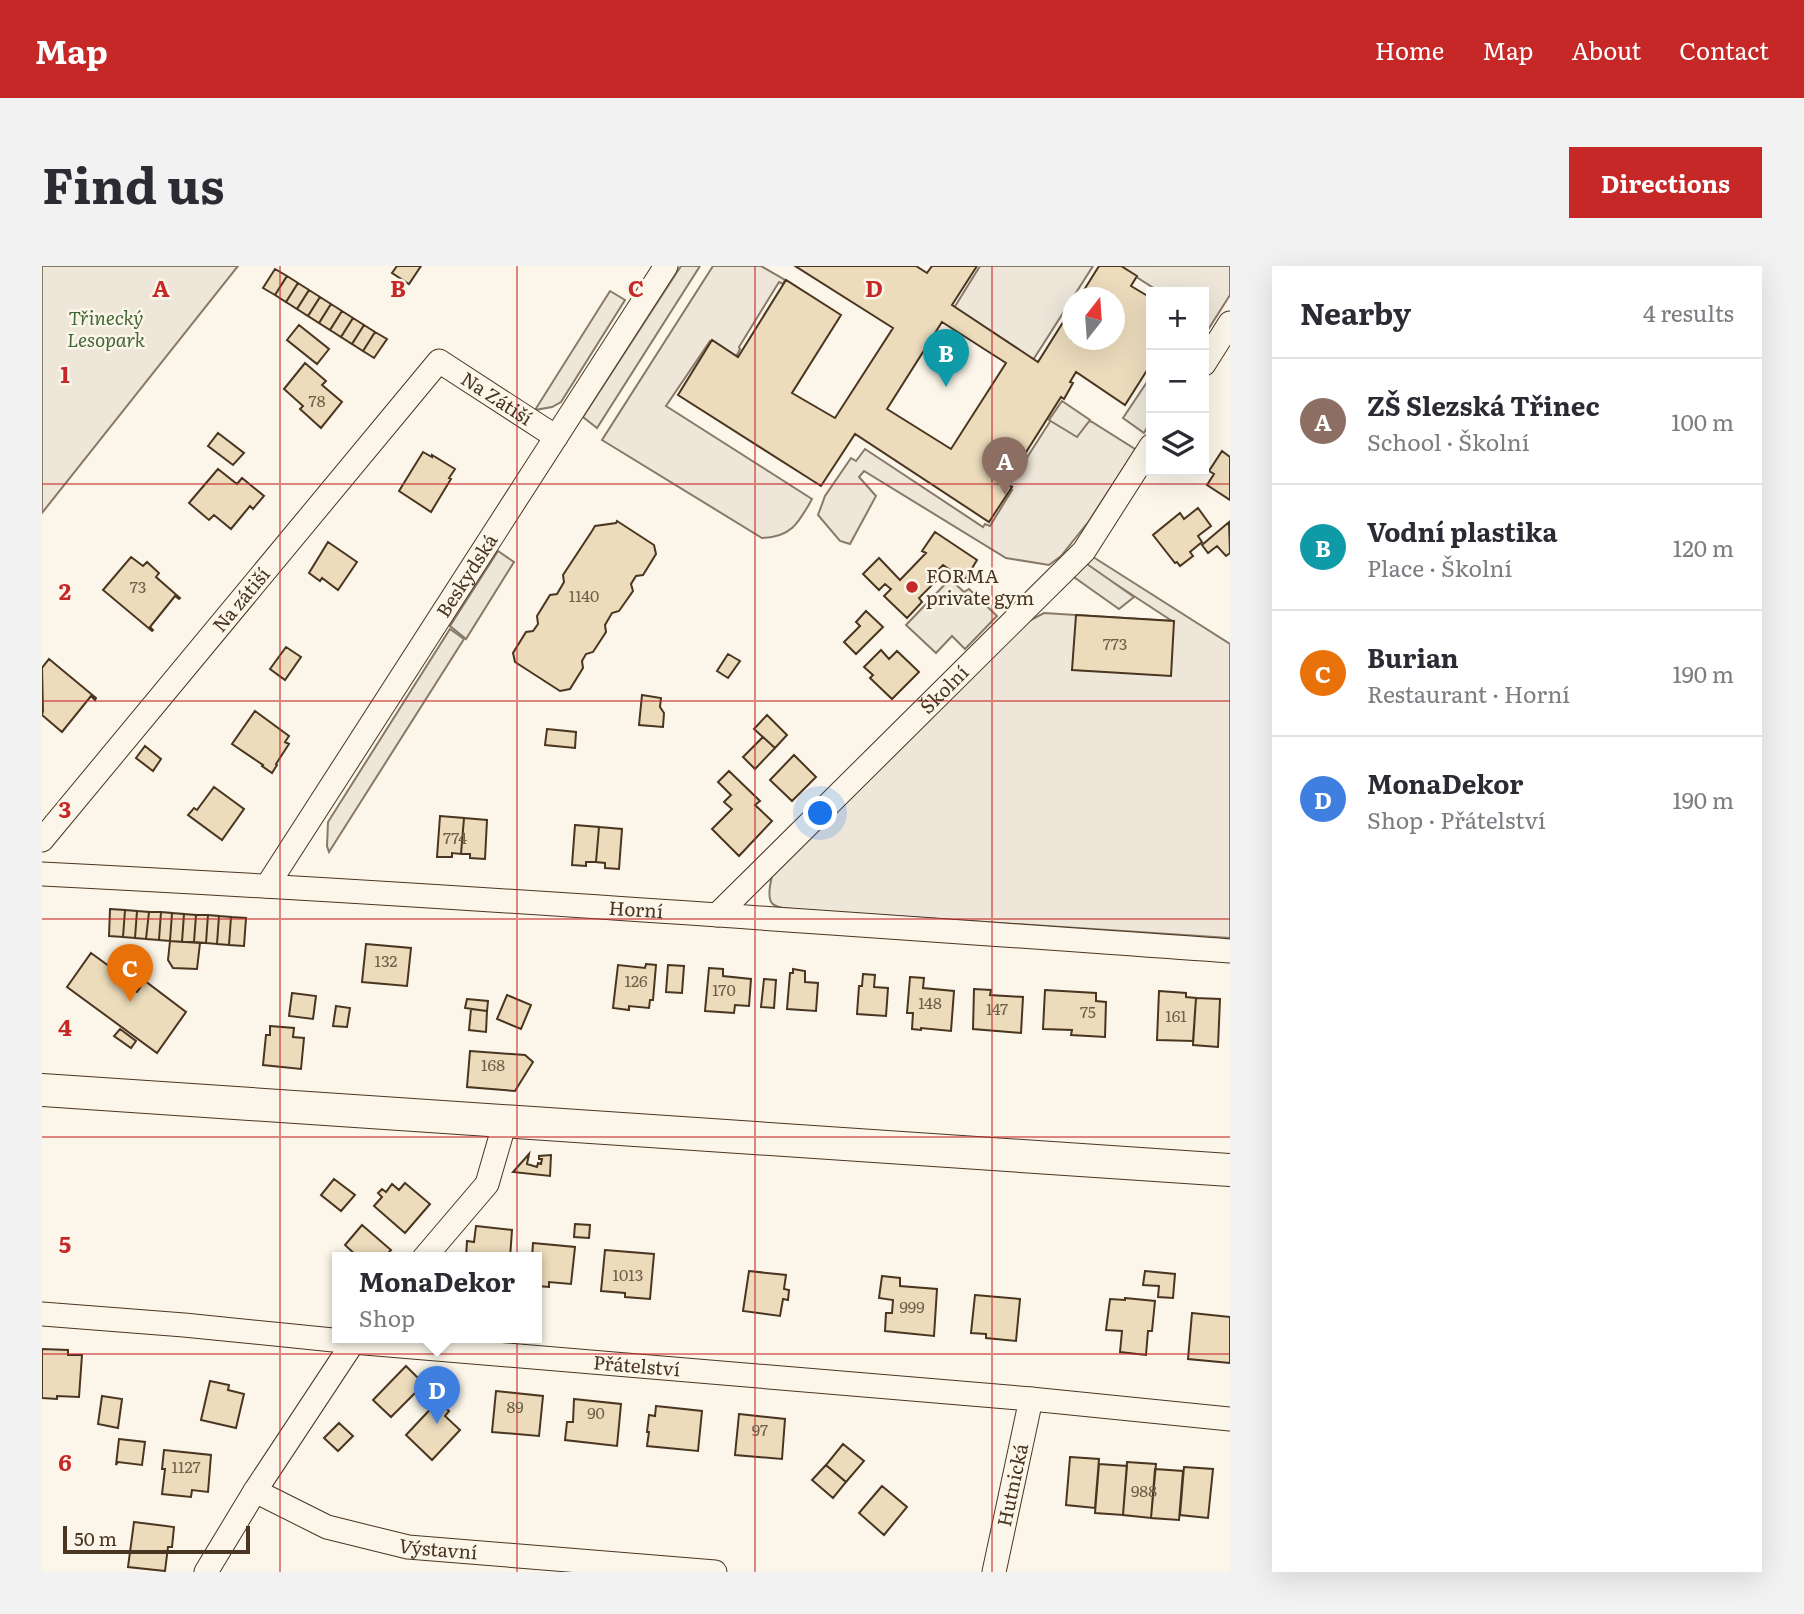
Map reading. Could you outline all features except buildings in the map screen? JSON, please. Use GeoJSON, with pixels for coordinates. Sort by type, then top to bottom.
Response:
{"type":"FeatureCollection","features":[{"type":"Feature","properties":{"kind":"main road"},"geometry":{"type":"LineString","coordinates":[[42,1090],[1230,1170]]}},
{"type":"Feature","properties":{"kind":"street","name":"Beskydská"},"geometry":{"type":"LineString","coordinates":[[267,886],[666,266]]}},
{"type":"Feature","properties":{"kind":"street"},"geometry":{"type":"LineString","coordinates":[[1209,356],[1230,323]]}},
{"type":"Feature","properties":{"kind":"street","name":"Na Zátiší"},"geometry":{"type":"LineString","coordinates":[[439,361],[556,437]]}},
{"type":"Feature","properties":{"kind":"street","name":"Na zátiší"},"geometry":{"type":"LineString","coordinates":[[42,840],[439,361]]}},
{"type":"Feature","properties":{"kind":"street","name":"Školní"},"geometry":{"type":"LineString","coordinates":[[717,915],[1084,551],[1146,454]]}},
{"type":"Feature","properties":{"kind":"street","name":"Horní"},"geometry":{"type":"LineString","coordinates":[[42,874],[717,915],[1230,951]]}},
{"type":"Feature","properties":{"kind":"street"},"geometry":{"type":"LineString","coordinates":[[429,1252],[487,1184],[505,1122]]}},
{"type":"Feature","properties":{"kind":"street","name":"Přátelství"},"geometry":{"type":"LineString","coordinates":[[42,1314],[332,1338]]}},
{"type":"Feature","properties":{"kind":"street"},"geometry":{"type":"LineString","coordinates":[[205,1572],[353,1343]]}},
{"type":"Feature","properties":{"kind":"street","name":"Přátelství"},"geometry":{"type":"LineString","coordinates":[[389,1343],[1230,1419]]}},
{"type":"Feature","properties":{"kind":"street","name":"Hutnická"},"geometry":{"type":"LineString","coordinates":[[994,1572],[1031,1399]]}},
{"type":"Feature","properties":{"kind":"street","name":"Výstavní"},"geometry":{"type":"LineString","coordinates":[[256,1491],[327,1527],[408,1547],[715,1572]]}},
{"type":"Feature","properties":{"kind":"green space","name":"Třinecký Lesopark"},"geometry":{"type":"Polygon","coordinates":[[[42,266],[238,266],[42,513],[42,266]]]}},
{"type":"Feature","properties":{"kind":"green space"},"geometry":{"type":"Polygon","coordinates":[[[681,266],[700,266],[597,428],[583,417],[681,266]]]}},
{"type":"Feature","properties":{"kind":"green space"},"geometry":{"type":"Polygon","coordinates":[[[713,266],[761,266],[785,280],[783,284],[779,282],[739,347],[736,357],[710,341],[666,406],[812,499],[793,527],[781,535],[762,538],[602,440],[713,266]]]}},
{"type":"Feature","properties":{"kind":"green space"},"geometry":{"type":"Polygon","coordinates":[[[980,266],[1093,266],[1080,287],[1062,287],[1062,315],[1033,360],[954,308],[980,266]]]}},
{"type":"Feature","properties":{"kind":"green space"},"geometry":{"type":"Polygon","coordinates":[[[1119,266],[1230,266],[1230,295],[1209,328],[1209,287],[1152,287],[1119,266]]]}},
{"type":"Feature","properties":{"kind":"green space"},"geometry":{"type":"Polygon","coordinates":[[[610,291],[625,300],[561,402],[552,407],[535,410],[610,291]]]}},
{"type":"Feature","properties":{"kind":"green space"},"geometry":{"type":"Polygon","coordinates":[[[1146,384],[1144,433],[1123,418],[1146,384]]]}},
{"type":"Feature","properties":{"kind":"green space"},"geometry":{"type":"Polygon","coordinates":[[[1051,420],[1077,435],[1089,421],[1092,422],[1135,450],[1089,521],[1061,556],[1049,565],[1006,558],[864,471],[859,477],[876,496],[850,544],[840,541],[818,515],[825,496],[851,458],[856,461],[865,449],[983,527],[985,524],[990,526],[1012,490],[1008,487],[1051,420]]]}},
{"type":"Feature","properties":{"kind":"green space"},"geometry":{"type":"Polygon","coordinates":[[[1090,555],[1230,644],[1230,938],[802,910],[773,904],[769,895],[772,876],[1023,624],[1044,613],[1172,621],[1085,564],[1090,555]]]}},
{"type":"Feature","properties":{"kind":"green space"},"geometry":{"type":"Polygon","coordinates":[[[450,629],[464,639],[329,852],[328,822],[450,629]]]}},
{"type":"Feature","properties":{"kind":"shaded area"},"geometry":{"type":"Polygon","coordinates":[[[1062,401],[1090,420],[1077,437],[1049,420],[1062,401]]]}},
{"type":"Feature","properties":{"kind":"shaded area"},"geometry":{"type":"Polygon","coordinates":[[[498,551],[514,562],[466,639],[450,626],[498,551]]]}},
{"type":"Feature","properties":{"kind":"shaded area"},"geometry":{"type":"Polygon","coordinates":[[[1087,564],[1134,597],[1119,609],[1071,575],[1087,564]]]}},
{"type":"Feature","properties":{"kind":"shaded area"},"geometry":{"type":"Polygon","coordinates":[[[950,579],[964,592],[969,589],[997,616],[965,649],[952,636],[936,653],[906,625],[950,579]]]}},
{"type":"Feature","properties":{"kind":"place","name":"Vodní plastika"},"geometry":{"type":"Point","coordinates":[946,387]}},
{"type":"Feature","properties":{"kind":"place","name":"ZŠ Slezská Třinec"},"geometry":{"type":"Point","coordinates":[1005,495]}},
{"type":"Feature","properties":{"kind":"place","name":"FORMA private gym"},"geometry":{"type":"Point","coordinates":[912,587]}},
{"type":"Feature","properties":{"kind":"place","name":"Burian"},"geometry":{"type":"Point","coordinates":[130,1002]}},
{"type":"Feature","properties":{"kind":"place","name":"MonaDekor"},"geometry":{"type":"Point","coordinates":[437,1424]}}]}
